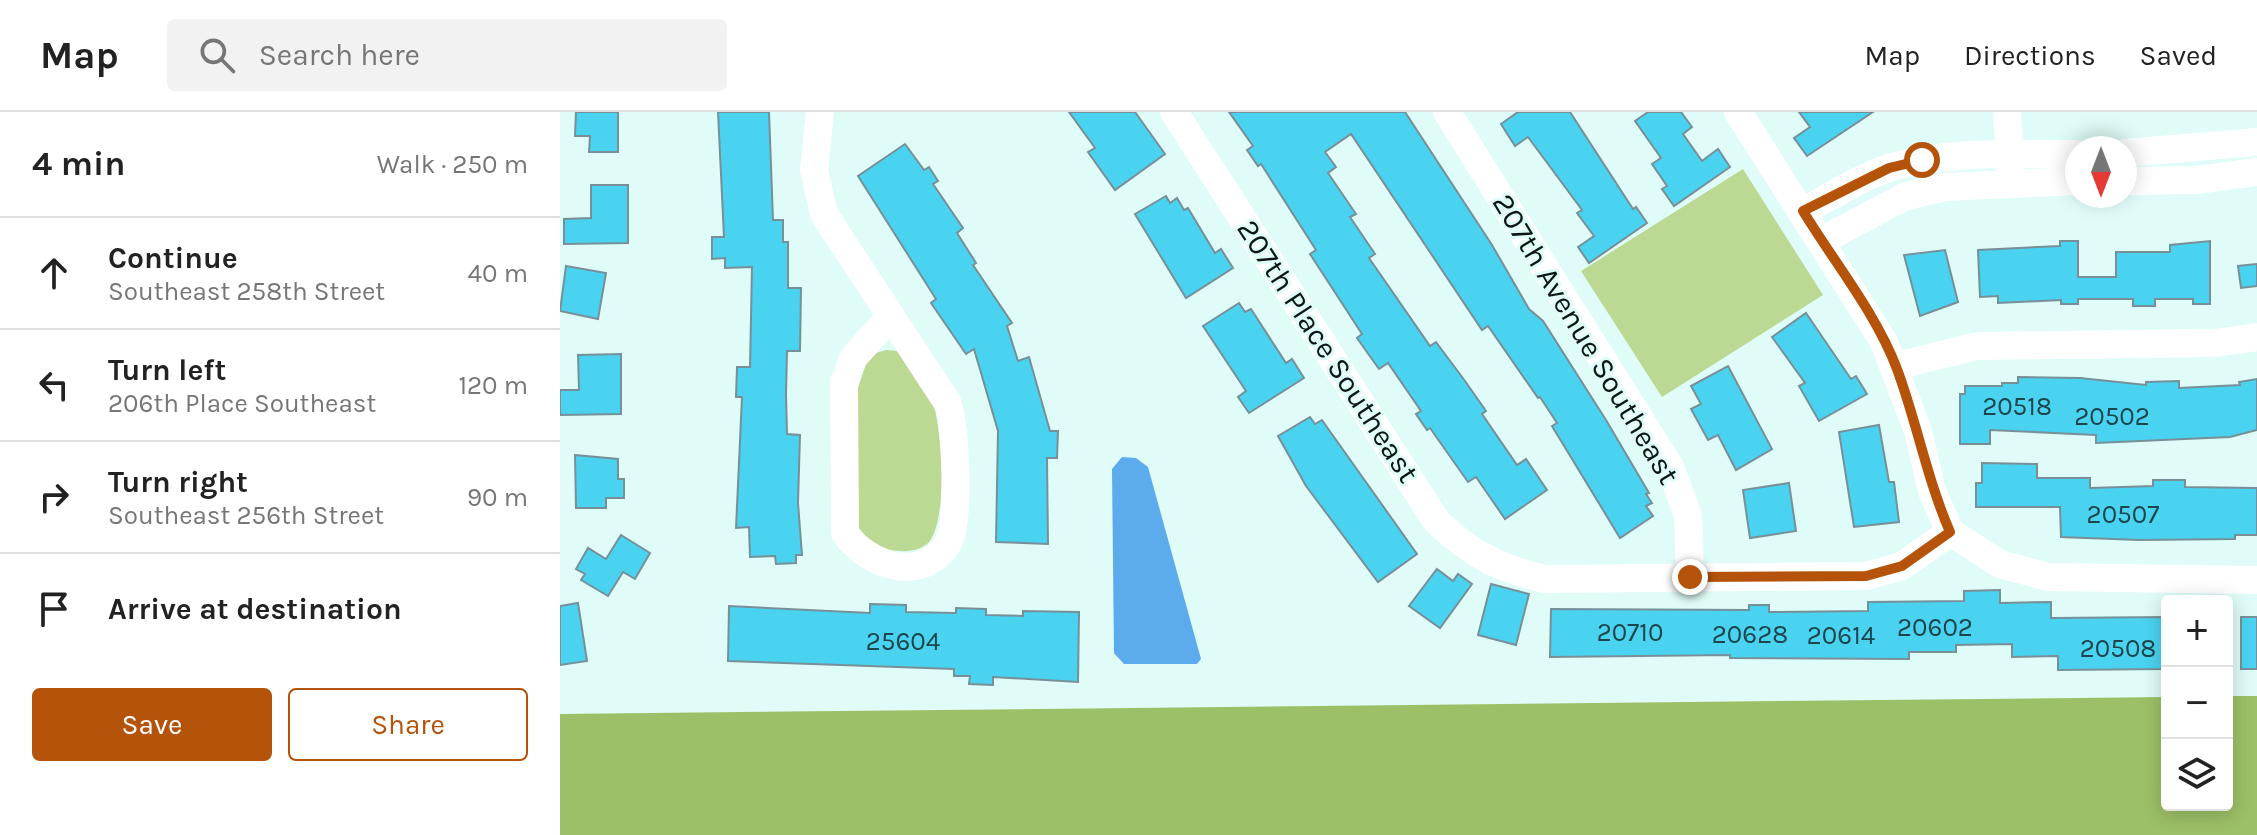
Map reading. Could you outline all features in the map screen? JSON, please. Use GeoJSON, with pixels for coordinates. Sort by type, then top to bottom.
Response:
{"type":"FeatureCollection","features":[{"type":"Feature","properties":{"kind":"street"},"geometry":{"type":"LineString","coordinates":[[820,112],[814,170],[824,214],[891,316],[947,402],[955,426],[953,530],[941,551],[923,563],[908,567],[885,565],[866,557],[845,533],[844,383],[853,358],[891,316]]}},
{"type":"Feature","properties":{"kind":"street","name":"207th Place Southeast"},"geometry":{"type":"LineString","coordinates":[[1174,112],[1437,522],[1466,549],[1503,569],[1545,579],[1866,576],[1902,566],[1950,532]]}},
{"type":"Feature","properties":{"kind":"street","name":"207th Avenue Southeast"},"geometry":{"type":"LineString","coordinates":[[1447,112],[1670,467],[1688,515],[1690,577]]}},
{"type":"Feature","properties":{"kind":"street"},"geometry":{"type":"LineString","coordinates":[[1738,112],[1803,211],[1896,366],[1918,431],[1932,491],[1950,532],[2000,564],[2048,577],[2257,580]]}},
{"type":"Feature","properties":{"kind":"street"},"geometry":{"type":"LineString","coordinates":[[2007,112],[2011,169]]}},
{"type":"Feature","properties":{"kind":"street"},"geometry":{"type":"LineString","coordinates":[[2137,152],[2257,142]]}},
{"type":"Feature","properties":{"kind":"street"},"geometry":{"type":"LineString","coordinates":[[1803,211],[1889,168],[1951,156],[2065,179]]}},
{"type":"Feature","properties":{"kind":"street"},"geometry":{"type":"LineString","coordinates":[[1821,241],[1906,196],[2065,157]]}},
{"type":"Feature","properties":{"kind":"street"},"geometry":{"type":"LineString","coordinates":[[2137,181],[2197,180],[2257,172]]}},
{"type":"Feature","properties":{"kind":"street"},"geometry":{"type":"LineString","coordinates":[[1896,366],[1977,346],[2215,343],[2257,337]]}},
{"type":"Feature","properties":{"kind":"green space"},"geometry":{"type":"Polygon","coordinates":[[[1743,169],[1823,295],[1662,397],[1581,271],[1743,169]]]}},
{"type":"Feature","properties":{"kind":"green space"},"geometry":{"type":"Polygon","coordinates":[[[899,351],[924,385],[936,407],[941,436],[942,478],[938,519],[927,544],[908,551],[873,547],[855,524],[856,394],[867,361],[876,353],[899,351]]]}},
{"type":"Feature","properties":{"kind":"green space"},"geometry":{"type":"Polygon","coordinates":[[[2233,696],[2257,696],[2257,835],[560,835],[560,714],[2161,697],[2161,811],[2233,811],[2233,696]]]}},
{"type":"Feature","properties":{"kind":"water"},"geometry":{"type":"Polygon","coordinates":[[[1122,457],[1136,458],[1148,467],[1201,659],[1197,664],[1124,664],[1114,653],[1112,469],[1122,457]]]}},
{"type":"Feature","properties":{"kind":"building"},"geometry":{"type":"Polygon","coordinates":[[[576,112],[618,112],[618,152],[589,152],[590,136],[575,136],[576,112]]]}},
{"type":"Feature","properties":{"kind":"building"},"geometry":{"type":"Polygon","coordinates":[[[718,112],[769,112],[773,220],[783,220],[783,242],[788,242],[788,288],[801,288],[800,351],[787,351],[786,395],[787,434],[800,435],[798,503],[802,555],[796,555],[796,563],[776,564],[775,556],[750,557],[749,527],[736,528],[742,397],[736,397],[737,367],[750,367],[752,267],[725,268],[725,258],[712,259],[712,237],[724,237],[718,112]]]}},
{"type":"Feature","properties":{"kind":"building"},"geometry":{"type":"Polygon","coordinates":[[[1069,112],[1135,112],[1165,154],[1115,190],[1088,152],[1095,148],[1069,112]]]}},
{"type":"Feature","properties":{"kind":"building"},"geometry":{"type":"Polygon","coordinates":[[[1229,112],[1405,112],[1492,245],[1529,309],[1543,321],[1606,420],[1649,493],[1646,494],[1652,503],[1646,506],[1653,516],[1620,538],[1552,426],[1557,423],[1540,397],[1488,326],[1482,330],[1351,134],[1325,152],[1336,167],[1328,173],[1356,214],[1350,217],[1375,254],[1369,258],[1430,346],[1436,342],[1465,381],[1486,411],[1482,414],[1517,465],[1526,459],[1547,490],[1505,519],[1476,477],[1468,482],[1430,428],[1427,430],[1416,414],[1421,411],[1388,363],[1379,369],[1357,338],[1362,334],[1310,254],[1316,250],[1261,164],[1258,166],[1247,150],[1253,146],[1229,112]]]}},
{"type":"Feature","properties":{"kind":"building"},"geometry":{"type":"Polygon","coordinates":[[[1518,112],[1570,112],[1633,209],[1636,207],[1647,223],[1589,263],[1578,247],[1594,236],[1577,213],[1582,210],[1528,137],[1515,146],[1501,124],[1518,112]]]}},
{"type":"Feature","properties":{"kind":"building"},"geometry":{"type":"Polygon","coordinates":[[[1648,112],[1681,112],[1692,127],[1683,134],[1702,161],[1718,149],[1730,167],[1674,206],[1662,189],[1667,186],[1652,164],[1661,158],[1635,121],[1648,112]]]}},
{"type":"Feature","properties":{"kind":"building"},"geometry":{"type":"Polygon","coordinates":[[[1799,112],[1873,112],[1807,156],[1794,138],[1810,127],[1799,112]]]}},
{"type":"Feature","properties":{"kind":"building"},"geometry":{"type":"Polygon","coordinates":[[[905,144],[924,170],[929,167],[938,181],[933,184],[963,228],[957,233],[976,263],[973,265],[1012,323],[1007,326],[1018,361],[1029,357],[1050,431],[1058,431],[1057,458],[1047,458],[1048,544],[996,542],[998,431],[974,349],[966,354],[931,303],[936,299],[858,176],[905,144]]]}},
{"type":"Feature","properties":{"kind":"building"},"geometry":{"type":"Polygon","coordinates":[[[591,185],[628,185],[628,243],[564,244],[564,219],[591,218],[591,185]]]}},
{"type":"Feature","properties":{"kind":"building"},"geometry":{"type":"Polygon","coordinates":[[[1166,196],[1170,203],[1177,198],[1184,210],[1188,208],[1215,253],[1221,249],[1233,268],[1186,298],[1135,214],[1166,196]]]}},
{"type":"Feature","properties":{"kind":"building"},"geometry":{"type":"Polygon","coordinates":[[[2060,241],[2078,241],[2078,277],[2116,277],[2116,252],[2170,252],[2170,245],[2210,241],[2210,304],[2193,304],[2193,299],[2155,299],[2155,306],[2133,306],[2133,299],[2078,299],[2078,304],[2061,304],[2061,300],[1998,303],[1998,296],[1980,297],[1978,250],[2060,246],[2060,241]]]}},
{"type":"Feature","properties":{"kind":"building"},"geometry":{"type":"Polygon","coordinates":[[[1945,250],[1958,302],[1920,316],[1904,255],[1945,250]]]}},
{"type":"Feature","properties":{"kind":"building"},"geometry":{"type":"Polygon","coordinates":[[[2257,264],[2257,286],[2241,288],[2238,266],[2257,264]]]}},
{"type":"Feature","properties":{"kind":"building"},"geometry":{"type":"Polygon","coordinates":[[[566,266],[606,273],[598,319],[560,311],[566,266]]]}},
{"type":"Feature","properties":{"kind":"building"},"geometry":{"type":"Polygon","coordinates":[[[1239,303],[1245,312],[1251,309],[1286,363],[1292,359],[1304,378],[1249,413],[1238,397],[1246,391],[1203,326],[1239,303]]]}},
{"type":"Feature","properties":{"kind":"building"},"geometry":{"type":"Polygon","coordinates":[[[1806,313],[1851,379],[1856,376],[1867,394],[1819,421],[1799,386],[1805,383],[1772,337],[1806,313]]]}},
{"type":"Feature","properties":{"kind":"building"},"geometry":{"type":"Polygon","coordinates":[[[621,354],[621,414],[560,415],[560,390],[579,390],[578,355],[621,354]]]}},
{"type":"Feature","properties":{"kind":"building"},"geometry":{"type":"Polygon","coordinates":[[[1728,366],[1772,449],[1736,470],[1718,435],[1708,440],[1691,409],[1701,404],[1691,386],[1728,366]]]}},
{"type":"Feature","properties":{"kind":"building"},"geometry":{"type":"Polygon","coordinates":[[[2018,377],[2080,378],[2146,385],[2146,382],[2179,381],[2179,388],[2240,385],[2239,382],[2257,379],[2257,430],[2230,437],[2096,443],[2096,435],[1990,430],[1990,444],[1960,444],[1960,394],[1965,394],[1965,386],[2002,386],[2002,383],[2018,383],[2018,377]]]}},
{"type":"Feature","properties":{"kind":"building"},"geometry":{"type":"Polygon","coordinates":[[[1310,417],[1315,424],[1322,420],[1417,554],[1378,582],[1306,486],[1278,436],[1310,417]]]}},
{"type":"Feature","properties":{"kind":"building"},"geometry":{"type":"Polygon","coordinates":[[[1879,425],[1889,482],[1894,482],[1899,522],[1854,527],[1839,432],[1879,425]]]}},
{"type":"Feature","properties":{"kind":"building"},"geometry":{"type":"Polygon","coordinates":[[[575,455],[618,459],[618,479],[624,479],[624,498],[606,498],[606,508],[576,508],[575,455]]]}},
{"type":"Feature","properties":{"kind":"building"},"geometry":{"type":"Polygon","coordinates":[[[1982,463],[2037,464],[2037,478],[2090,478],[2090,488],[2153,486],[2153,480],[2185,480],[2185,487],[2257,488],[2257,535],[2235,535],[2235,539],[2139,540],[2061,537],[2060,507],[1976,507],[1976,483],[1982,483],[1982,463]]]}},
{"type":"Feature","properties":{"kind":"building"},"geometry":{"type":"Polygon","coordinates":[[[1789,483],[1796,531],[1750,538],[1743,490],[1789,483]]]}},
{"type":"Feature","properties":{"kind":"building"},"geometry":{"type":"Polygon","coordinates":[[[621,535],[650,553],[635,579],[623,572],[608,596],[581,580],[585,574],[576,569],[588,548],[606,559],[621,535]]]}},
{"type":"Feature","properties":{"kind":"building"},"geometry":{"type":"Polygon","coordinates":[[[1437,569],[1453,581],[1458,574],[1472,584],[1440,628],[1409,606],[1437,569]]]}},
{"type":"Feature","properties":{"kind":"building"},"geometry":{"type":"Polygon","coordinates":[[[1491,584],[1529,594],[1516,645],[1478,635],[1491,584]]]}},
{"type":"Feature","properties":{"kind":"building"},"geometry":{"type":"Polygon","coordinates":[[[2000,590],[2000,603],[2051,602],[2051,618],[2161,617],[2161,669],[2058,670],[2058,656],[2012,657],[2012,644],[1956,645],[1956,652],[1909,652],[1909,659],[1730,658],[1730,655],[1550,657],[1551,609],[1749,610],[1749,605],[1769,605],[1769,612],[1868,611],[1868,602],[1964,601],[1964,591],[2000,590]]]}},
{"type":"Feature","properties":{"kind":"building"},"geometry":{"type":"Polygon","coordinates":[[[578,603],[587,661],[560,665],[560,606],[578,603]]]}},
{"type":"Feature","properties":{"kind":"building"},"geometry":{"type":"Polygon","coordinates":[[[870,604],[906,605],[906,612],[956,613],[956,608],[986,609],[986,615],[1023,616],[1023,611],[1079,612],[1078,682],[993,677],[993,685],[969,684],[970,676],[954,676],[954,669],[728,661],[729,606],[870,613],[870,604]]]}},
{"type":"Feature","properties":{"kind":"building"},"geometry":{"type":"Polygon","coordinates":[[[2241,617],[2257,617],[2257,669],[2241,669],[2241,617]]]}},
{"type":"Feature","properties":{"kind":"route"},"geometry":{"type":"LineString","coordinates":[[1690,577],[1866,576],[1902,566],[1950,532],[1932,491],[1918,431],[1896,366],[1803,211],[1889,168],[1922,160]]}}]}
